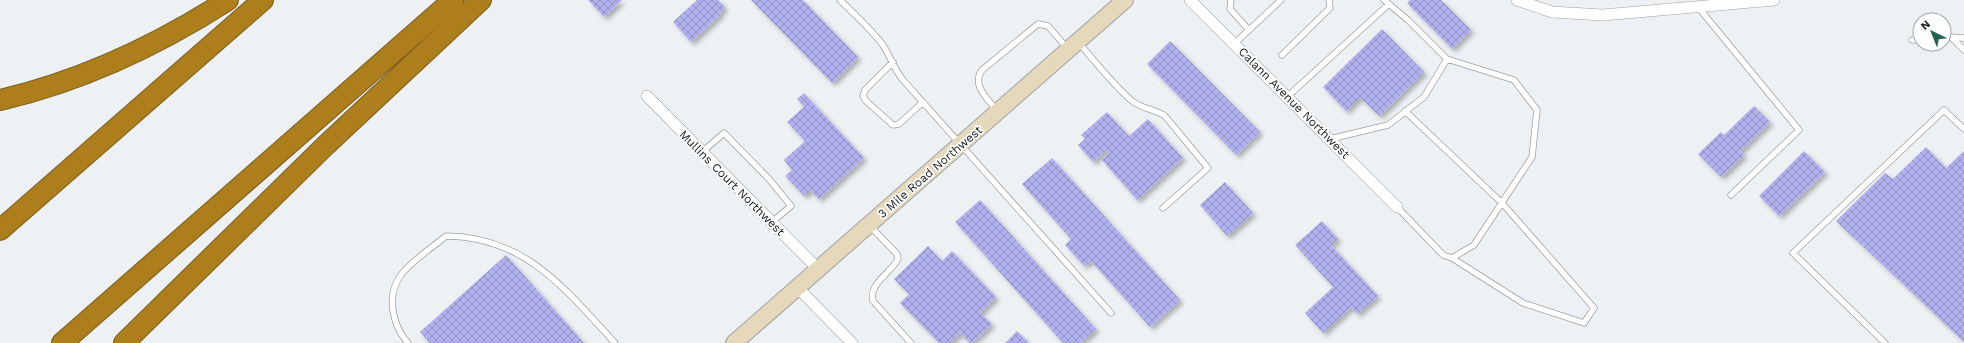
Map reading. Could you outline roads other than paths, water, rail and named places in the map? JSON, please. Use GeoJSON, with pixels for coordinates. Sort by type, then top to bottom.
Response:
{"type":"FeatureCollection","features":[{"type":"Feature","properties":{"kind":"highway"},"geometry":{"type":"LineString","coordinates":[[0,100],[21,95],[80,75],[138,52],[184,28],[228,0]]}},
{"type":"Feature","properties":{"kind":"highway"},"geometry":{"type":"LineString","coordinates":[[0,230],[263,0]]}},
{"type":"Feature","properties":{"kind":"highway"},"geometry":{"type":"LineString","coordinates":[[62,343],[453,0]]}},
{"type":"Feature","properties":{"kind":"highway"},"geometry":{"type":"LineString","coordinates":[[124,343],[325,146],[480,0]]}},
{"type":"Feature","properties":{"kind":"main road","name":"3 Mile Road Northwest"},"geometry":{"type":"LineString","coordinates":[[734,343],[1125,0]]}},
{"type":"Feature","properties":{"kind":"street","name":"Calann Avenue Northwest"},"geometry":{"type":"LineString","coordinates":[[1190,0],[1397,207]]}},
{"type":"Feature","properties":{"kind":"street"},"geometry":{"type":"LineString","coordinates":[[1517,0],[1552,12],[1603,14],[1774,0]]}},
{"type":"Feature","properties":{"kind":"street","name":"Mullins Court Northwest"},"geometry":{"type":"LineString","coordinates":[[646,96],[818,269]]}},
{"type":"Feature","properties":{"kind":"street"},"geometry":{"type":"LineString","coordinates":[[797,287],[852,343]]}},
{"type":"Feature","properties":{"kind":"lane"},"geometry":{"type":"LineString","coordinates":[[840,0],[881,43],[893,62],[897,73],[1111,313]]}},
{"type":"Feature","properties":{"kind":"lane"},"geometry":{"type":"LineString","coordinates":[[1232,0],[1230,9],[1248,30]]}},
{"type":"Feature","properties":{"kind":"lane"},"geometry":{"type":"LineString","coordinates":[[1234,44],[1281,0]]}},
{"type":"Feature","properties":{"kind":"lane"},"geometry":{"type":"LineString","coordinates":[[1282,55],[1330,8],[1329,0]]}},
{"type":"Feature","properties":{"kind":"lane"},"geometry":{"type":"LineString","coordinates":[[1384,0],[1408,20],[1447,59],[1514,80],[1537,110],[1532,157],[1474,245],[1452,258]]}},
{"type":"Feature","properties":{"kind":"lane"},"geometry":{"type":"LineString","coordinates":[[1287,97],[1389,4]]}},
{"type":"Feature","properties":{"kind":"lane"},"geometry":{"type":"LineString","coordinates":[[1698,6],[1799,130],[1731,195]]}},
{"type":"Feature","properties":{"kind":"lane"},"geometry":{"type":"LineString","coordinates":[[998,112],[979,87],[977,82],[978,75],[982,70],[1038,24],[1048,26],[1073,46],[1132,101],[1157,111],[1165,116],[1208,168],[1163,208]]}},
{"type":"Feature","properties":{"kind":"lane"},"geometry":{"type":"LineString","coordinates":[[1952,37],[1964,38]]}},
{"type":"Feature","properties":{"kind":"lane"},"geometry":{"type":"LineString","coordinates":[[1952,38],[1964,50]]}},
{"type":"Feature","properties":{"kind":"lane"},"geometry":{"type":"LineString","coordinates":[[1329,139],[1388,125],[1424,97],[1447,59]]}},
{"type":"Feature","properties":{"kind":"lane"},"geometry":{"type":"LineString","coordinates":[[893,62],[865,90],[863,96],[866,101],[893,125],[899,124],[923,102]]}},
{"type":"Feature","properties":{"kind":"lane"},"geometry":{"type":"LineString","coordinates":[[1885,343],[1793,253],[1944,110],[1964,129]]}},
{"type":"Feature","properties":{"kind":"lane"},"geometry":{"type":"LineString","coordinates":[[1397,207],[1443,255],[1452,258],[1523,303],[1584,323],[1594,308],[1502,203],[1405,111]]}},
{"type":"Feature","properties":{"kind":"lane"},"geometry":{"type":"LineString","coordinates":[[702,152],[724,133],[769,179],[791,206],[772,222]]}},
{"type":"Feature","properties":{"kind":"lane"},"geometry":{"type":"LineString","coordinates":[[869,224],[897,254],[898,259],[873,288],[871,295],[874,301],[911,343]]}},
{"type":"Feature","properties":{"kind":"lane"},"geometry":{"type":"LineString","coordinates":[[408,343],[404,338],[393,314],[392,292],[401,274],[446,236],[468,236],[488,241],[520,253],[558,282],[615,343]]}}]}
